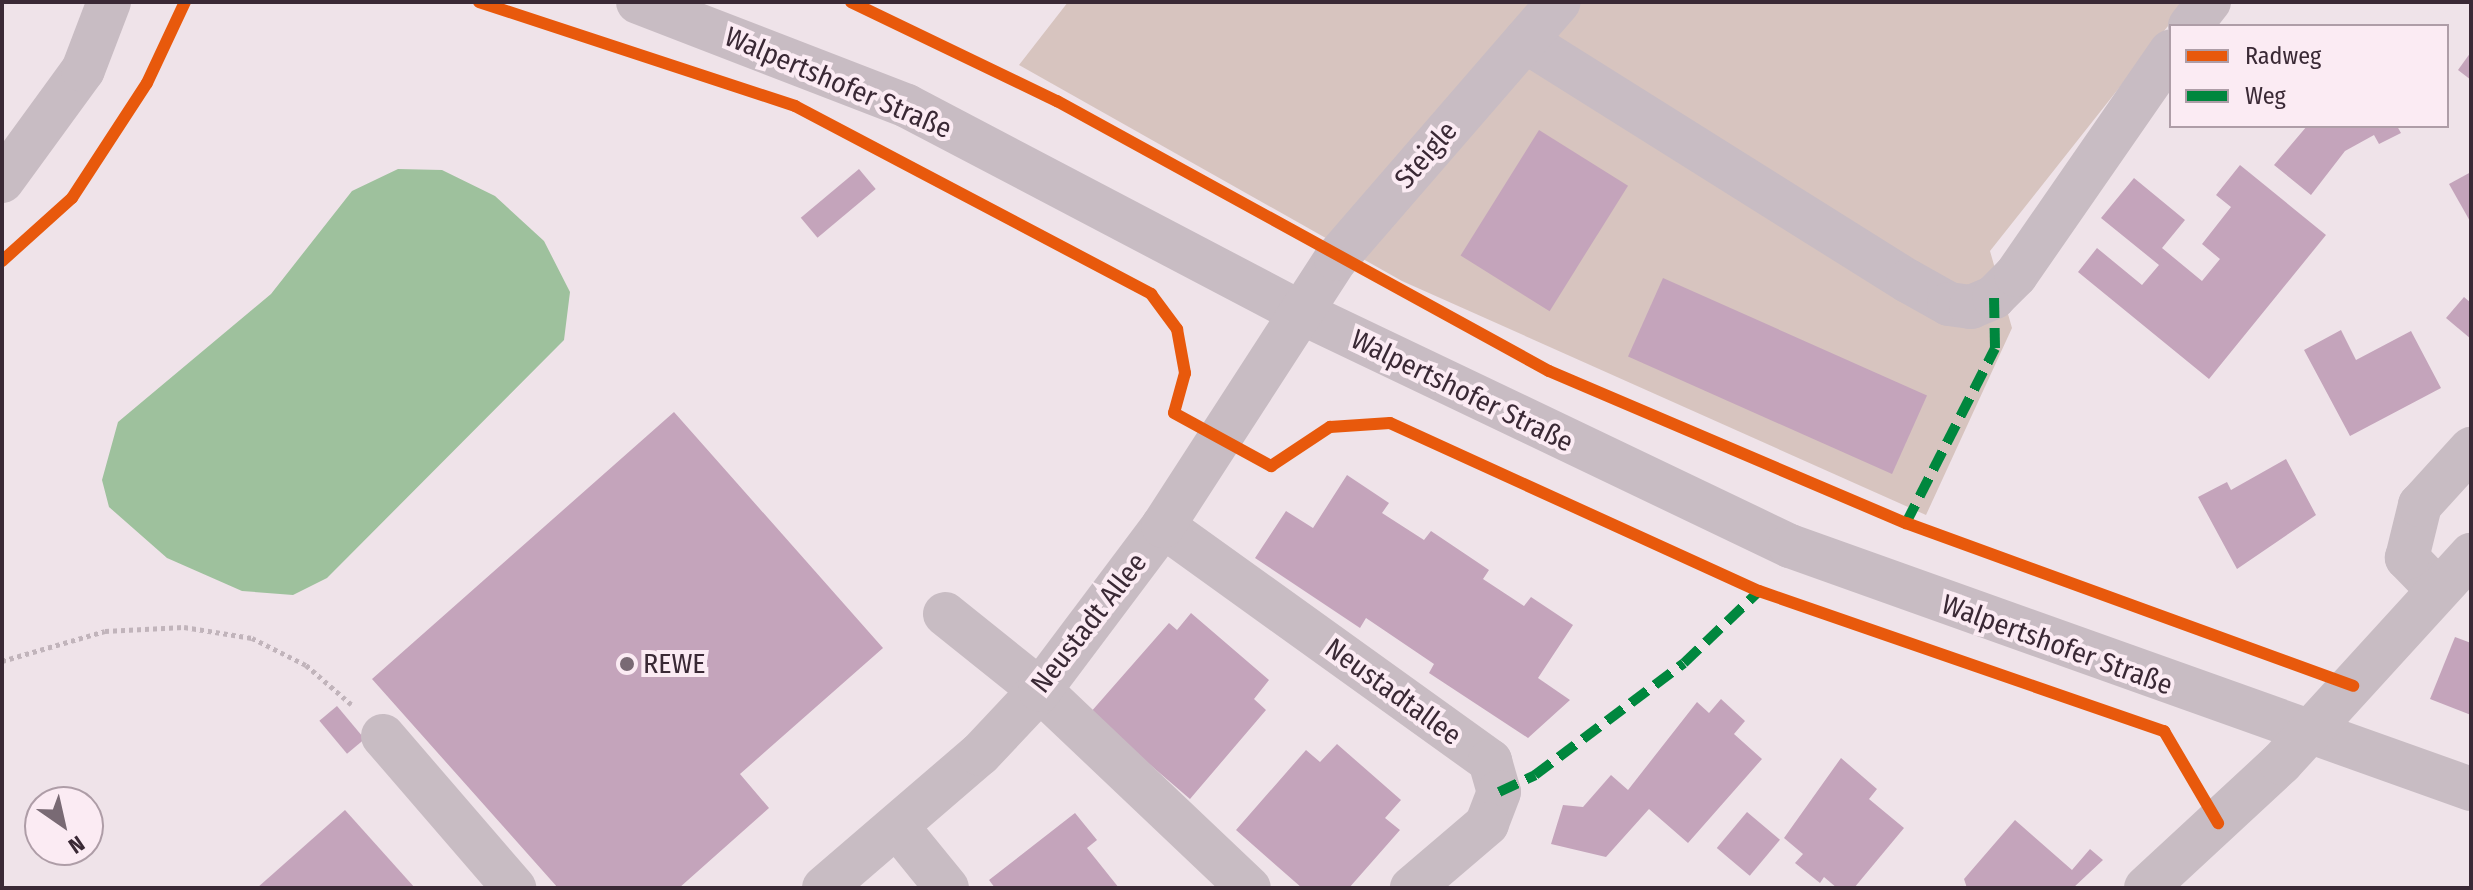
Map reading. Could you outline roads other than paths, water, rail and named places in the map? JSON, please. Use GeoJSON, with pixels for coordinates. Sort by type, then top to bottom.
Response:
{"type":"FeatureCollection","features":[{"type":"Feature","properties":{"kind":"street"},"geometry":{"type":"LineString","coordinates":[[2,181],[83,70],[109,2]]}},
{"type":"Feature","properties":{"kind":"street","name":"Walpertshofer Straße"},"geometry":{"type":"LineString","coordinates":[[638,2],[907,106],[1300,312],[1790,546],[2306,736],[2471,789]]}},
{"type":"Feature","properties":{"kind":"street","name":"Steigle"},"geometry":{"type":"LineString","coordinates":[[1300,312],[1336,259],[1559,2]]}},
{"type":"Feature","properties":{"kind":"street"},"geometry":{"type":"LineString","coordinates":[[2192,24],[2209,2]]}},
{"type":"Feature","properties":{"kind":"street"},"geometry":{"type":"LineString","coordinates":[[1525,41],[1908,281],[1971,307],[1994,297],[2016,275],[2169,54]]}},
{"type":"Feature","properties":{"kind":"street","name":"Neustadt Allee"},"geometry":{"type":"LineString","coordinates":[[824,888],[899,829],[1040,690],[1163,526],[1300,312]]}},
{"type":"Feature","properties":{"kind":"street"},"geometry":{"type":"LineString","coordinates":[[2438,590],[2407,558],[2420,505],[2471,449]]}},
{"type":"Feature","properties":{"kind":"street","name":"Neustadtallee"},"geometry":{"type":"LineString","coordinates":[[1163,526],[1490,761],[1499,792],[1487,824],[1412,888]]}},
{"type":"Feature","properties":{"kind":"street"},"geometry":{"type":"LineString","coordinates":[[2146,888],[2306,736],[2471,555]]}},
{"type":"Feature","properties":{"kind":"street"},"geometry":{"type":"LineString","coordinates":[[945,614],[1040,690],[1249,888]]}},
{"type":"Feature","properties":{"kind":"street"},"geometry":{"type":"LineString","coordinates":[[383,736],[514,888]]}},
{"type":"Feature","properties":{"kind":"street"},"geometry":{"type":"LineString","coordinates":[[899,829],[947,888]]}},
{"type":"Feature","properties":{"kind":"place","name":"REWE"},"geometry":{"type":"Point","coordinates":[627,664]}}]}
